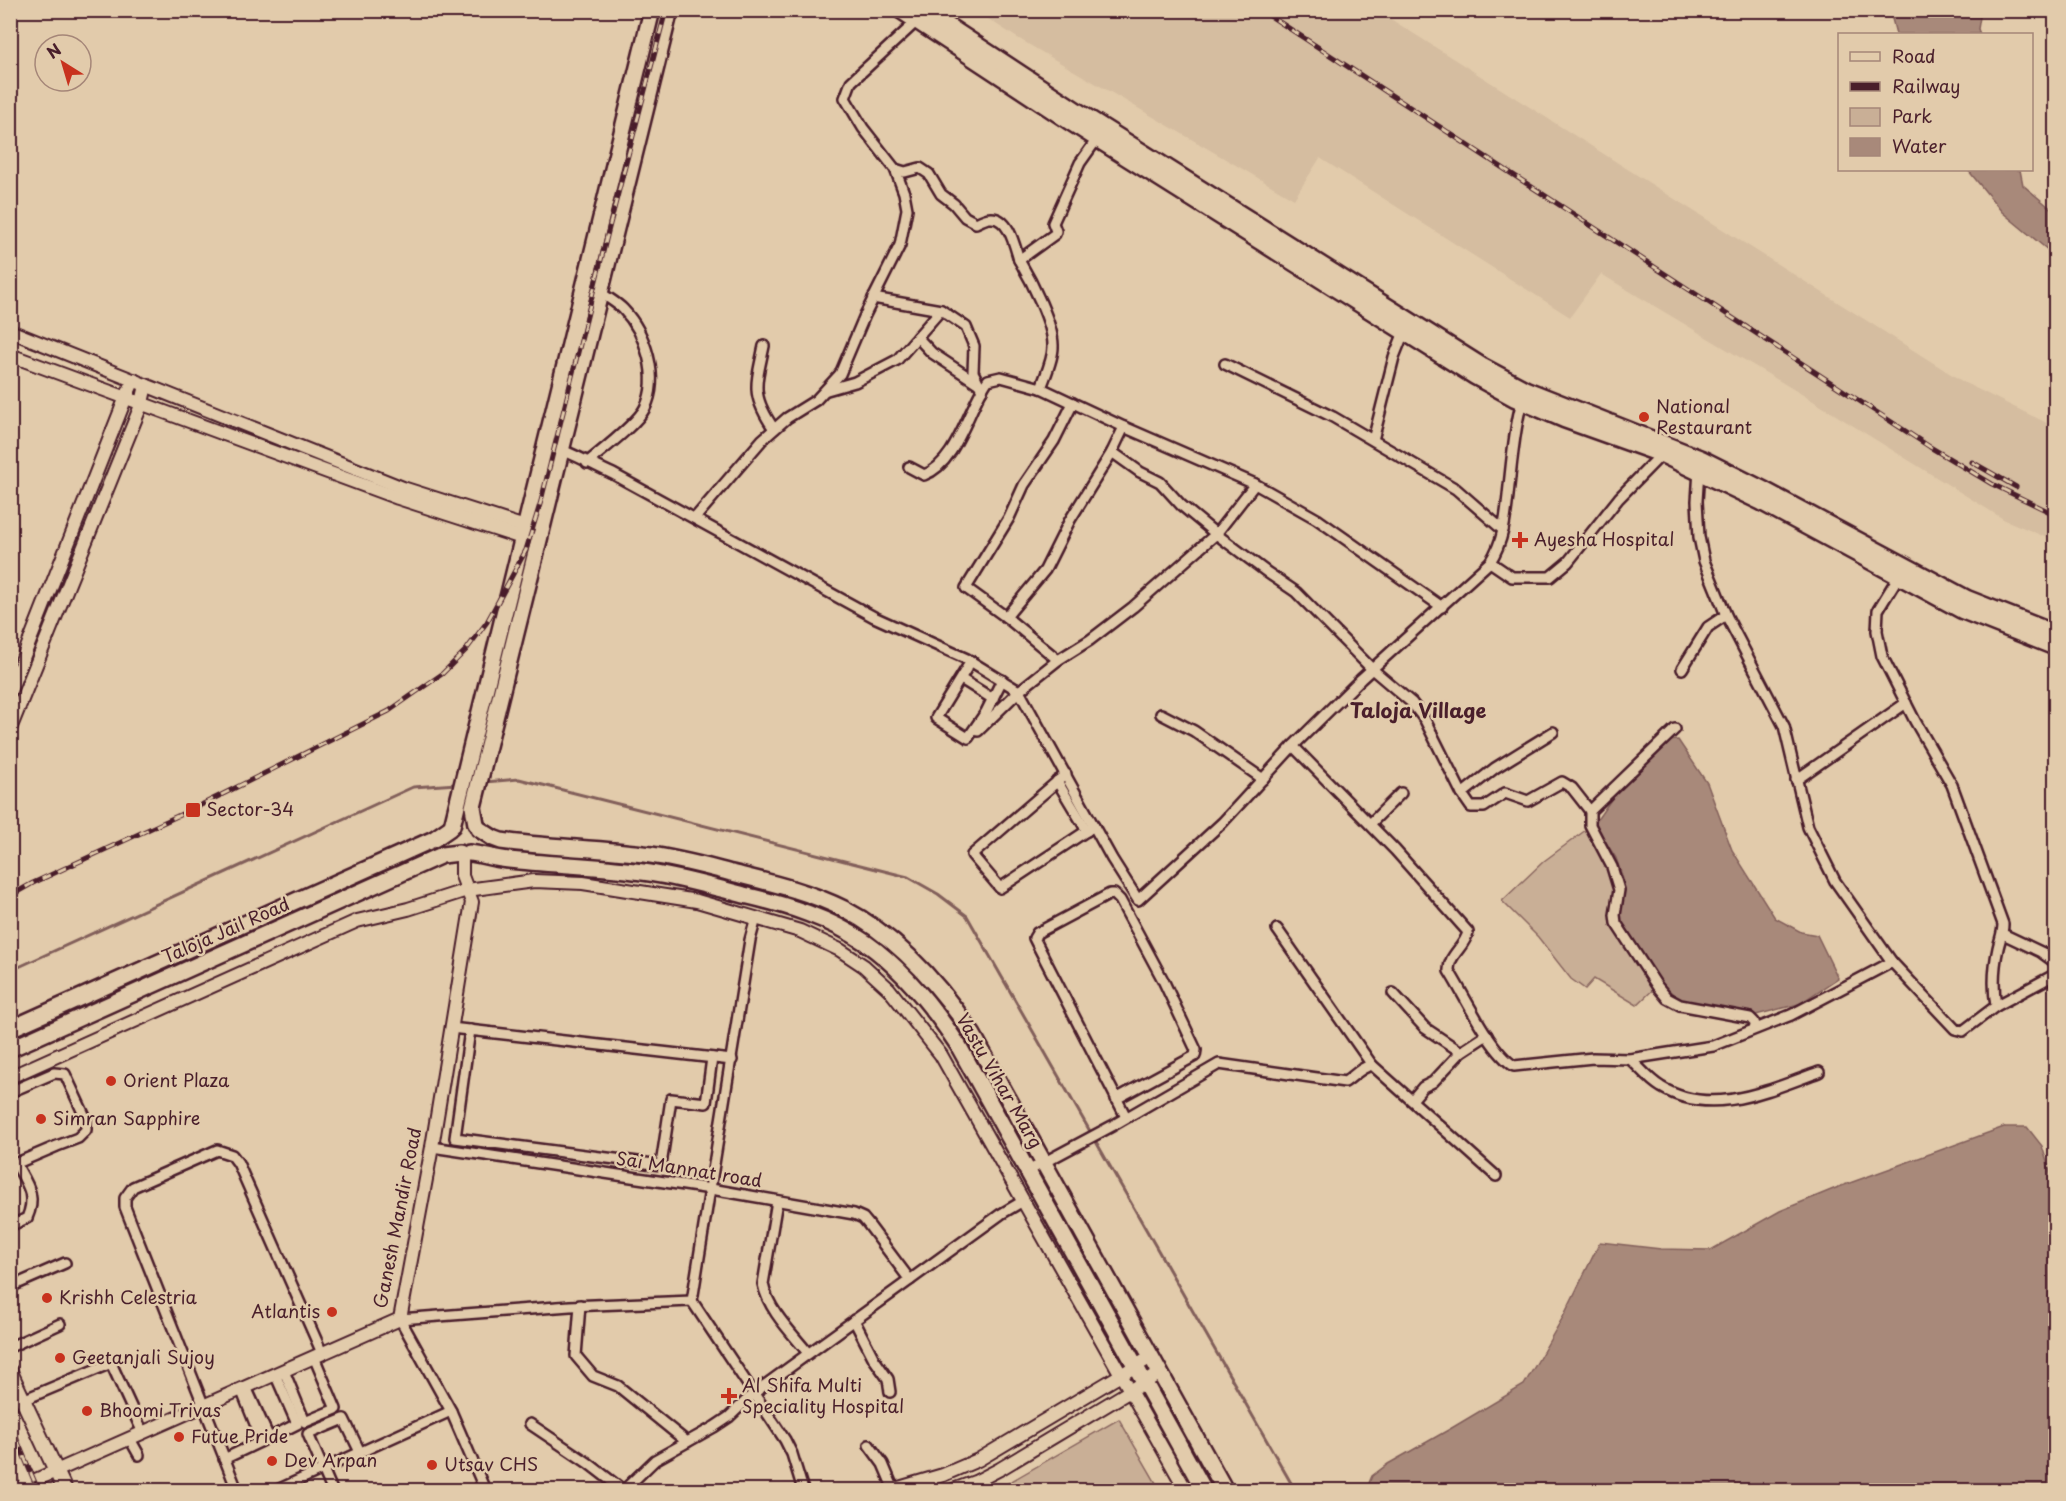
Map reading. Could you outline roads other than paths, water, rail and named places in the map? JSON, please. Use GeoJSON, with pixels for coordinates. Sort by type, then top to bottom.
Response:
{"type":"FeatureCollection","features":[{"type":"Feature","properties":{"kind":"highway"},"geometry":{"type":"LineString","coordinates":[[901,10],[920,16],[1077,112],[1481,366],[1524,396],[1564,419],[1700,465]]}},
{"type":"Feature","properties":{"kind":"highway"},"geometry":{"type":"LineString","coordinates":[[920,16],[1097,139],[1475,376],[1700,465],[1760,501],[1902,571],[2055,634]]}},
{"type":"Feature","properties":{"kind":"highway"},"geometry":{"type":"LineString","coordinates":[[1902,571],[1962,610],[2055,648]]}},
{"type":"Feature","properties":{"kind":"main road"},"geometry":{"type":"LineString","coordinates":[[651,10],[447,838],[449,844],[463,853],[479,845],[481,836],[473,807],[670,10]]}},
{"type":"Feature","properties":{"kind":"main road"},"geometry":{"type":"LineString","coordinates":[[451,827],[463,820],[493,838],[510,842],[652,855],[690,862],[813,896],[860,917],[888,936],[957,1010],[990,1065],[1225,1491]]}},
{"type":"Feature","properties":{"kind":"main road","name":"Taloja Jail Road"},"geometry":{"type":"LineString","coordinates":[[10,1029],[424,843],[451,827]]}},
{"type":"Feature","properties":{"kind":"main road","name":"Taloja Jail Road"},"geometry":{"type":"LineString","coordinates":[[10,1049],[442,855],[463,853]]}},
{"type":"Feature","properties":{"kind":"main road","name":"Vastu Vihar Marg"},"geometry":{"type":"LineString","coordinates":[[463,853],[508,860],[668,876],[767,900],[813,915],[850,933],[889,962],[942,1021],[981,1085],[1204,1491]]}},
{"type":"Feature","properties":{"kind":"main road"},"geometry":{"type":"LineString","coordinates":[[10,1372],[65,1491]]}},
{"type":"Feature","properties":{"kind":"main road"},"geometry":{"type":"LineString","coordinates":[[10,1443],[30,1487]]}},
{"type":"Feature","properties":{"kind":"street"},"geometry":{"type":"LineString","coordinates":[[695,518],[762,440],[787,418],[816,400],[840,374],[873,298],[900,245],[907,209],[904,193],[895,169],[863,128],[845,98],[851,82],[920,16]]}},
{"type":"Feature","properties":{"kind":"street"},"geometry":{"type":"LineString","coordinates":[[1019,260],[1055,234],[1053,223],[1080,163],[1097,139]]}},
{"type":"Feature","properties":{"kind":"street"},"geometry":{"type":"LineString","coordinates":[[895,169],[905,172],[920,168],[929,174],[941,194],[965,217],[976,223],[990,218],[999,219],[1011,233],[1019,260],[1035,290],[1051,335],[1053,348],[1041,388]]}},
{"type":"Feature","properties":{"kind":"street"},"geometry":{"type":"LineString","coordinates":[[587,463],[615,440],[644,411],[650,393],[649,356],[643,337],[623,309],[600,292]]}},
{"type":"Feature","properties":{"kind":"street"},"geometry":{"type":"LineString","coordinates":[[873,298],[941,310],[966,327],[974,346],[973,372],[981,387]]}},
{"type":"Feature","properties":{"kind":"street"},"geometry":{"type":"LineString","coordinates":[[825,391],[855,382],[897,360],[941,310]]}},
{"type":"Feature","properties":{"kind":"street"},"geometry":{"type":"LineString","coordinates":[[10,330],[402,488],[524,532]]}},
{"type":"Feature","properties":{"kind":"street"},"geometry":{"type":"LineString","coordinates":[[1373,440],[1394,357],[1404,332]]}},
{"type":"Feature","properties":{"kind":"street"},"geometry":{"type":"LineString","coordinates":[[917,337],[932,353],[981,387]]}},
{"type":"Feature","properties":{"kind":"street"},"geometry":{"type":"LineString","coordinates":[[764,346],[756,386],[761,410],[774,429]]}},
{"type":"Feature","properties":{"kind":"street"},"geometry":{"type":"LineString","coordinates":[[10,355],[398,498],[524,532]]}},
{"type":"Feature","properties":{"kind":"street"},"geometry":{"type":"LineString","coordinates":[[1225,364],[1324,412],[1456,489],[1503,530]]}},
{"type":"Feature","properties":{"kind":"street"},"geometry":{"type":"LineString","coordinates":[[909,467],[924,476],[936,471],[953,447],[981,387],[993,377],[1014,380],[1041,388],[1255,484],[1317,519],[1442,607]]}},
{"type":"Feature","properties":{"kind":"street"},"geometry":{"type":"LineString","coordinates":[[10,691],[126,397],[140,383]]}},
{"type":"Feature","properties":{"kind":"street"},"geometry":{"type":"LineString","coordinates":[[10,729],[142,403],[140,383]]}},
{"type":"Feature","properties":{"kind":"street"},"geometry":{"type":"LineString","coordinates":[[1057,781],[1138,900],[1223,822],[1293,746],[1372,669],[1490,562],[1499,548],[1503,530],[1524,396]]}},
{"type":"Feature","properties":{"kind":"street"},"geometry":{"type":"LineString","coordinates":[[1058,660],[1006,617],[966,588],[966,585],[1008,518],[1024,485],[1054,441],[1073,403]]}},
{"type":"Feature","properties":{"kind":"street"},"geometry":{"type":"LineString","coordinates":[[1006,617],[1046,570],[1070,520],[1112,452],[1124,427]]}},
{"type":"Feature","properties":{"kind":"street"},"geometry":{"type":"LineString","coordinates":[[544,445],[562,449],[613,474],[874,617],[971,661],[1019,691],[1066,774],[1090,829]]}},
{"type":"Feature","properties":{"kind":"street"},"geometry":{"type":"LineString","coordinates":[[1112,452],[1140,472],[1160,482],[1181,505],[1216,534],[1296,592],[1372,669],[1412,703],[1425,720],[1462,794],[1471,807],[1484,807],[1505,793],[1528,801],[1562,782],[1572,788],[1590,811],[1590,825],[1612,867],[1618,884],[1616,923],[1657,986],[1667,998],[1680,1005],[1750,1018],[1756,1028]]}},
{"type":"Feature","properties":{"kind":"street"},"geometry":{"type":"LineString","coordinates":[[1490,562],[1512,577],[1550,576],[1568,562],[1619,498],[1662,454]]}},
{"type":"Feature","properties":{"kind":"street"},"geometry":{"type":"LineString","coordinates":[[1700,465],[1697,501],[1698,537],[1704,561],[1726,615],[1784,726],[1808,827],[1835,881],[1892,963],[1959,1031],[1963,1031],[1996,1006],[2055,974]]}},
{"type":"Feature","properties":{"kind":"street"},"geometry":{"type":"LineString","coordinates":[[978,730],[1019,691],[1058,660],[1133,608],[1216,534],[1255,484]]}},
{"type":"Feature","properties":{"kind":"street"},"geometry":{"type":"LineString","coordinates":[[1902,571],[1878,610],[1877,632],[1882,656],[1952,785],[2003,924],[1995,978],[1996,1006]]}},
{"type":"Feature","properties":{"kind":"street"},"geometry":{"type":"LineString","coordinates":[[1682,669],[1708,627],[1726,615]]}},
{"type":"Feature","properties":{"kind":"street"},"geometry":{"type":"LineString","coordinates":[[971,661],[936,718],[968,738],[986,712],[1002,680]]}},
{"type":"Feature","properties":{"kind":"street"},"geometry":{"type":"LineString","coordinates":[[961,679],[993,699]]}},
{"type":"Feature","properties":{"kind":"street"},"geometry":{"type":"LineString","coordinates":[[1796,780],[1906,704]]}},
{"type":"Feature","properties":{"kind":"street"},"geometry":{"type":"LineString","coordinates":[[1161,714],[1194,731],[1263,779]]}},
{"type":"Feature","properties":{"kind":"street"},"geometry":{"type":"LineString","coordinates":[[1590,811],[1675,729]]}},
{"type":"Feature","properties":{"kind":"street"},"geometry":{"type":"LineString","coordinates":[[1462,794],[1496,768],[1553,732]]}},
{"type":"Feature","properties":{"kind":"street"},"geometry":{"type":"LineString","coordinates":[[1293,746],[1370,824],[1468,932],[1467,937],[1449,962],[1449,971],[1504,1060],[1514,1066],[1593,1058],[1630,1059],[1713,1046],[1791,1015],[1892,963]]}},
{"type":"Feature","properties":{"kind":"street"},"geometry":{"type":"LineString","coordinates":[[1066,774],[972,855],[999,888],[1090,829]]}},
{"type":"Feature","properties":{"kind":"street"},"geometry":{"type":"LineString","coordinates":[[1370,824],[1401,793]]}},
{"type":"Feature","properties":{"kind":"street","name":"Ganesh Mandir Road"},"geometry":{"type":"LineString","coordinates":[[13,1491],[30,1487],[57,1471],[400,1318],[432,1147],[472,902],[460,868],[463,853]]}},
{"type":"Feature","properties":{"kind":"street"},"geometry":{"type":"LineString","coordinates":[[10,1077],[357,921],[408,909],[467,890],[534,881],[584,883],[689,899],[800,931],[840,950],[864,966],[889,989],[941,1055],[1186,1491]]}},
{"type":"Feature","properties":{"kind":"street"},"geometry":{"type":"LineString","coordinates":[[1116,1098],[1195,1056],[1196,1050],[1163,980],[1120,900],[1114,894],[1110,894],[1037,933],[1034,938],[1126,1118]]}},
{"type":"Feature","properties":{"kind":"street"},"geometry":{"type":"LineString","coordinates":[[756,918],[750,940],[692,1301],[785,1440],[792,1454],[803,1491]]}},
{"type":"Feature","properties":{"kind":"street"},"geometry":{"type":"LineString","coordinates":[[1277,929],[1372,1065],[1496,1176]]}},
{"type":"Feature","properties":{"kind":"street"},"geometry":{"type":"LineString","coordinates":[[2003,934],[2041,952],[2055,963]]}},
{"type":"Feature","properties":{"kind":"street"},"geometry":{"type":"LineString","coordinates":[[1393,993],[1425,1028],[1461,1052]]}},
{"type":"Feature","properties":{"kind":"street"},"geometry":{"type":"LineString","coordinates":[[451,1028],[732,1060]]}},
{"type":"Feature","properties":{"kind":"street"},"geometry":{"type":"LineString","coordinates":[[470,1030],[455,1138],[661,1165],[671,1099],[706,1103],[712,1058]]}},
{"type":"Feature","properties":{"kind":"street"},"geometry":{"type":"LineString","coordinates":[[1412,1100],[1423,1087],[1433,1082],[1461,1052],[1487,1035]]}},
{"type":"Feature","properties":{"kind":"street"},"geometry":{"type":"LineString","coordinates":[[1630,1059],[1658,1086],[1676,1096],[1707,1102],[1749,1096],[1819,1072]]}},
{"type":"Feature","properties":{"kind":"street"},"geometry":{"type":"LineString","coordinates":[[1028,1171],[1219,1064],[1345,1082],[1364,1066],[1372,1065]]}},
{"type":"Feature","properties":{"kind":"street"},"geometry":{"type":"LineString","coordinates":[[10,1092],[54,1072],[65,1074],[86,1119],[86,1130],[78,1138],[13,1165],[32,1194],[32,1207],[27,1218],[10,1226]]}},
{"type":"Feature","properties":{"kind":"street","name":"Sai Mannat road"},"geometry":{"type":"LineString","coordinates":[[432,1147],[854,1214],[863,1218],[910,1280]]}},
{"type":"Feature","properties":{"kind":"street"},"geometry":{"type":"LineString","coordinates":[[237,1491],[125,1207],[125,1198],[138,1183],[218,1150],[232,1155],[238,1163],[318,1355],[336,1409],[305,1422],[279,1373]]}},
{"type":"Feature","properties":{"kind":"street"},"geometry":{"type":"LineString","coordinates":[[777,1201],[763,1284],[774,1308],[808,1353]]}},
{"type":"Feature","properties":{"kind":"street"},"geometry":{"type":"LineString","coordinates":[[530,1424],[588,1463],[624,1491],[655,1460],[729,1417],[754,1393],[808,1353],[1001,1214],[1023,1201]]}},
{"type":"Feature","properties":{"kind":"street"},"geometry":{"type":"LineString","coordinates":[[10,1287],[65,1263]]}},
{"type":"Feature","properties":{"kind":"street"},"geometry":{"type":"LineString","coordinates":[[485,1491],[451,1411],[400,1318],[580,1305],[692,1301]]}},
{"type":"Feature","properties":{"kind":"street"},"geometry":{"type":"LineString","coordinates":[[580,1305],[576,1356],[593,1376],[618,1386],[687,1442]]}},
{"type":"Feature","properties":{"kind":"street"},"geometry":{"type":"LineString","coordinates":[[854,1320],[874,1359],[888,1379],[890,1392]]}},
{"type":"Feature","properties":{"kind":"street"},"geometry":{"type":"LineString","coordinates":[[10,1347],[60,1324]]}},
{"type":"Feature","properties":{"kind":"street"},"geometry":{"type":"LineString","coordinates":[[869,1445],[883,1464],[893,1490],[943,1475],[978,1460],[1151,1357]]}},
{"type":"Feature","properties":{"kind":"street"},"geometry":{"type":"LineString","coordinates":[[23,1400],[111,1363],[143,1433]]}},
{"type":"Feature","properties":{"kind":"street"},"geometry":{"type":"LineString","coordinates":[[243,1388],[269,1438],[297,1424],[279,1373]]}},
{"type":"Feature","properties":{"kind":"street"},"geometry":{"type":"LineString","coordinates":[[953,1491],[993,1472],[1160,1373]]}},
{"type":"Feature","properties":{"kind":"street"},"geometry":{"type":"LineString","coordinates":[[224,1459],[262,1441],[243,1388]]}},
{"type":"Feature","properties":{"kind":"street"},"geometry":{"type":"LineString","coordinates":[[277,1491],[451,1411]]}},
{"type":"Feature","properties":{"kind":"street"},"geometry":{"type":"LineString","coordinates":[[332,1491],[308,1434],[344,1419],[360,1452]]}},
{"type":"Feature","properties":{"kind":"street"},"geometry":{"type":"LineString","coordinates":[[130,1439],[139,1455]]}},
{"type":"Feature","properties":{"kind":"water"},"geometry":{"type":"Polygon","coordinates":[[[1890,11],[1981,11],[1978,29],[1980,33],[1896,33],[1890,11]]]}},
{"type":"Feature","properties":{"kind":"water"},"geometry":{"type":"Polygon","coordinates":[[[1969,171],[2020,171],[2023,185],[2055,212],[2055,256],[2002,212],[1969,171]]]}},
{"type":"Feature","properties":{"kind":"water"},"geometry":{"type":"Polygon","coordinates":[[[1678,740],[1707,783],[1732,850],[1775,918],[1801,932],[1817,935],[1838,978],[1799,1004],[1752,1016],[1681,1002],[1661,982],[1619,923],[1624,882],[1616,858],[1594,824],[1615,794],[1667,741],[1678,740]]]}},
{"type":"Feature","properties":{"kind":"water"},"geometry":{"type":"Polygon","coordinates":[[[2004,1127],[2027,1127],[2042,1146],[2055,1188],[2055,1490],[1380,1490],[1369,1483],[1372,1476],[1388,1464],[1524,1385],[1563,1317],[1600,1242],[1661,1249],[1711,1250],[1780,1211],[1836,1188],[2004,1127]]]}},
{"type":"Feature","properties":{"kind":"waterway"},"geometry":{"type":"LineString","coordinates":[[485,782],[519,779],[908,877],[938,894],[967,916],[1295,1490]]}},
{"type":"Feature","properties":{"kind":"waterway"},"geometry":{"type":"LineString","coordinates":[[10,971],[413,787],[457,784]]}},
{"type":"Feature","properties":{"kind":"railway"},"geometry":{"type":"LineString","coordinates":[[10,896],[33,883],[199,806],[389,711],[442,674],[466,650],[487,622],[526,550],[541,501],[666,10]]}},
{"type":"Feature","properties":{"kind":"railway"},"geometry":{"type":"LineString","coordinates":[[1261,10],[1930,447],[1992,484],[2056,515]]}},
{"type":"Feature","properties":{"kind":"railway"},"geometry":{"type":"LineString","coordinates":[[1972,462],[2016,487]]}},
{"type":"Feature","properties":{"kind":"railway"},"geometry":{"type":"LineString","coordinates":[[10,1423],[38,1490]]}},
{"type":"Feature","properties":{"kind":"place","name":"National Restaurant"},"geometry":{"type":"Point","coordinates":[1644,417]}},
{"type":"Feature","properties":{"kind":"place","name":"Ayesha Hospital"},"geometry":{"type":"Point","coordinates":[1520,540]}},
{"type":"Feature","properties":{"kind":"place","name":"Sector-34"},"geometry":{"type":"Point","coordinates":[193,810]}},
{"type":"Feature","properties":{"kind":"place","name":"Orient Plaza"},"geometry":{"type":"Point","coordinates":[111,1081]}},
{"type":"Feature","properties":{"kind":"place","name":"Simran Sapphire"},"geometry":{"type":"Point","coordinates":[41,1119]}},
{"type":"Feature","properties":{"kind":"place","name":"Krishh Celestria"},"geometry":{"type":"Point","coordinates":[47,1298]}},
{"type":"Feature","properties":{"kind":"place","name":"Atlantis"},"geometry":{"type":"Point","coordinates":[332,1312]}},
{"type":"Feature","properties":{"kind":"place","name":"Geetanjali Sujoy"},"geometry":{"type":"Point","coordinates":[60,1358]}},
{"type":"Feature","properties":{"kind":"place","name":"Al Shifa Multi Speciality Hospital"},"geometry":{"type":"Point","coordinates":[729,1396]}},
{"type":"Feature","properties":{"kind":"place","name":"Bhoomi Trivas"},"geometry":{"type":"Point","coordinates":[87,1411]}},
{"type":"Feature","properties":{"kind":"place","name":"Futue Pride"},"geometry":{"type":"Point","coordinates":[179,1437]}},
{"type":"Feature","properties":{"kind":"place","name":"Dev Arpan"},"geometry":{"type":"Point","coordinates":[272,1461]}},
{"type":"Feature","properties":{"kind":"place","name":"Utsav CHS"},"geometry":{"type":"Point","coordinates":[432,1465]}},
{"type":"Feature","properties":{"kind":"district","name":"Taloja Village"},"geometry":{"type":"Point","coordinates":[1418,711]}}]}
